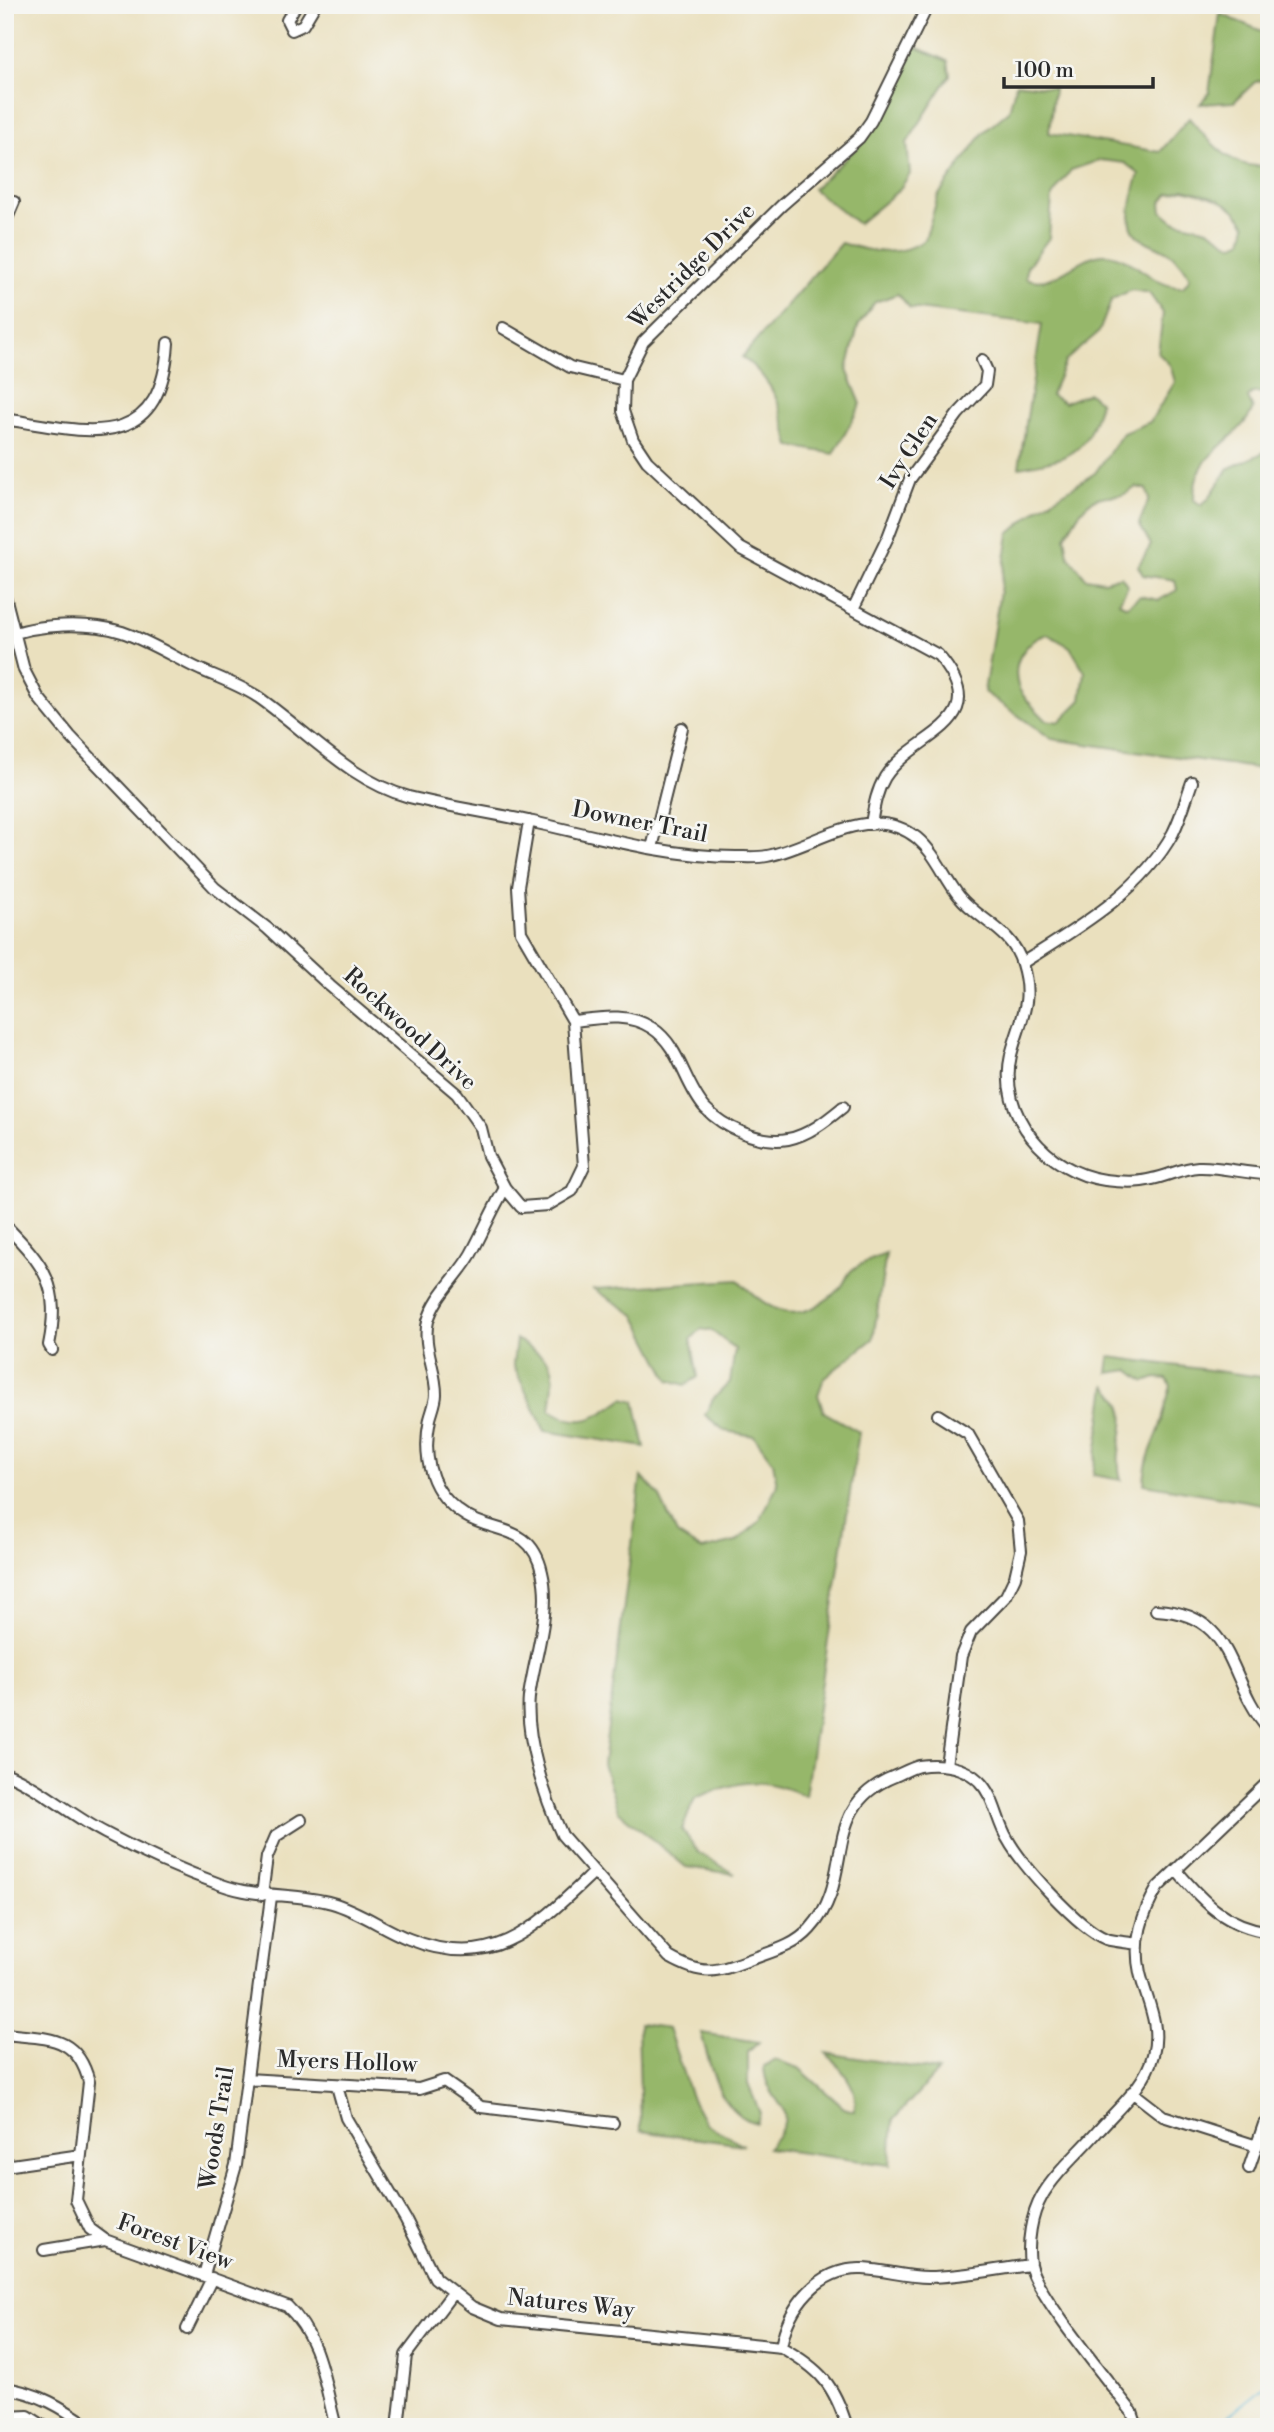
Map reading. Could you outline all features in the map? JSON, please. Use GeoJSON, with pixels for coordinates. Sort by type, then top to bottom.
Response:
{"type":"FeatureCollection","features":[{"type":"Feature","properties":{"kind":"street"},"geometry":{"type":"LineString","coordinates":[[296,5],[287,20],[292,30],[303,25],[315,5]]}},
{"type":"Feature","properties":{"kind":"street","name":"Westridge Drive"},"geometry":{"type":"LineString","coordinates":[[871,824],[875,797],[886,775],[951,720],[958,703],[958,687],[952,672],[938,655],[740,548],[647,461],[633,440],[624,411],[624,380],[643,342],[782,205],[859,138],[871,121],[928,5]]}},
{"type":"Feature","properties":{"kind":"street"},"geometry":{"type":"LineString","coordinates":[[5,223],[14,202]]}},
{"type":"Feature","properties":{"kind":"street"},"geometry":{"type":"LineString","coordinates":[[503,328],[570,367],[624,380]]}},
{"type":"Feature","properties":{"kind":"street"},"geometry":{"type":"LineString","coordinates":[[5,419],[98,432],[125,425],[144,414],[158,396],[166,371],[168,343]]}},
{"type":"Feature","properties":{"kind":"street","name":"Ivy Glen"},"geometry":{"type":"LineString","coordinates":[[853,609],[888,537],[910,479],[958,414],[985,385],[987,371],[982,360]]}},
{"type":"Feature","properties":{"kind":"street","name":"Rockwood Drive"},"geometry":{"type":"LineString","coordinates":[[5,596],[10,635],[28,679],[70,736],[215,888],[267,928],[330,986],[457,1094],[481,1128],[488,1156],[505,1188],[521,1207],[548,1205],[572,1191],[584,1166],[573,1021],[521,932],[518,887],[529,821]]}},
{"type":"Feature","properties":{"kind":"street","name":"Downer Trail"},"geometry":{"type":"LineString","coordinates":[[10,635],[62,627],[122,632],[255,695],[345,766],[405,796],[699,857],[767,857],[831,833],[871,824],[900,828],[916,837],[934,856],[958,896],[971,909],[994,922],[1008,938],[1022,963],[1027,986],[1027,1005],[1010,1058],[1010,1080],[1013,1105],[1020,1120],[1044,1152],[1067,1167],[1101,1180],[1149,1180],[1192,1167],[1269,1174]]}},
{"type":"Feature","properties":{"kind":"street"},"geometry":{"type":"LineString","coordinates":[[652,848],[682,728]]}},
{"type":"Feature","properties":{"kind":"street"},"geometry":{"type":"LineString","coordinates":[[1022,963],[1083,925],[1148,867],[1172,833],[1192,782]]}},
{"type":"Feature","properties":{"kind":"street"},"geometry":{"type":"LineString","coordinates":[[573,1021],[613,1016],[651,1028],[674,1052],[705,1107],[743,1135],[786,1139],[819,1126],[843,1107]]}},
{"type":"Feature","properties":{"kind":"street"},"geometry":{"type":"LineString","coordinates":[[505,1188],[485,1222],[471,1254],[453,1281],[438,1297],[428,1321],[426,1345],[436,1395],[425,1450],[431,1479],[444,1499],[467,1517],[512,1531],[531,1547],[541,1568],[546,1593],[529,1700],[530,1732],[551,1811],[562,1835],[669,1957],[689,1968],[716,1972],[791,1945],[810,1929],[833,1890],[847,1817],[873,1784],[918,1766],[946,1765],[979,1782],[993,1800],[1006,1836],[1026,1867],[1084,1923],[1106,1939],[1138,1944]]}},
{"type":"Feature","properties":{"kind":"street"},"geometry":{"type":"LineString","coordinates":[[5,1225],[52,1286],[55,1306],[49,1345],[52,1350]]}},
{"type":"Feature","properties":{"kind":"street"},"geometry":{"type":"LineString","coordinates":[[938,1415],[968,1434],[1017,1521],[1021,1551],[1015,1577],[1006,1596],[971,1632],[961,1656],[946,1765]]}},
{"type":"Feature","properties":{"kind":"street"},"geometry":{"type":"LineString","coordinates":[[1156,1610],[1191,1614],[1213,1631],[1227,1650],[1244,1693],[1269,1728]]}},
{"type":"Feature","properties":{"kind":"street"},"geometry":{"type":"LineString","coordinates":[[5,1773],[35,1786],[104,1833],[224,1886],[266,1896],[324,1901],[441,1950],[474,1951],[505,1943],[538,1925],[594,1872]]}},
{"type":"Feature","properties":{"kind":"street"},"geometry":{"type":"LineString","coordinates":[[1137,2427],[1132,2412],[1041,2289],[1030,2265],[1032,2220],[1042,2196],[1143,2080],[1153,2055],[1156,2030],[1153,2006],[1140,1974],[1138,1944],[1146,1908],[1158,1887],[1269,1781]]}},
{"type":"Feature","properties":{"kind":"street","name":"Woods Trail"},"geometry":{"type":"LineString","coordinates":[[187,2329],[208,2276],[232,2188],[260,1982],[267,1857],[276,1836],[301,1820]]}},
{"type":"Feature","properties":{"kind":"street"},"geometry":{"type":"LineString","coordinates":[[1177,1871],[1202,1901],[1242,1928],[1269,1932]]}},
{"type":"Feature","properties":{"kind":"street","name":"Forest View"},"geometry":{"type":"LineString","coordinates":[[5,2034],[56,2040],[75,2049],[85,2064],[89,2082],[76,2200],[90,2229],[105,2240],[269,2297],[287,2306],[301,2319],[312,2337],[336,2427]]}},
{"type":"Feature","properties":{"kind":"street","name":"Myers Hollow"},"geometry":{"type":"LineString","coordinates":[[247,2079],[337,2086],[419,2088],[444,2081],[481,2107],[613,2123]]}},
{"type":"Feature","properties":{"kind":"street","name":"Natures Way"},"geometry":{"type":"LineString","coordinates":[[337,2086],[345,2118],[406,2220],[435,2278],[453,2294],[500,2319],[781,2347],[806,2361],[827,2381],[837,2396],[847,2427]]}},
{"type":"Feature","properties":{"kind":"street"},"geometry":{"type":"LineString","coordinates":[[1132,2092],[1163,2116],[1257,2146]]}},
{"type":"Feature","properties":{"kind":"street"},"geometry":{"type":"LineString","coordinates":[[1249,2168],[1264,2124]]}},
{"type":"Feature","properties":{"kind":"street"},"geometry":{"type":"LineString","coordinates":[[5,2166],[81,2155]]}},
{"type":"Feature","properties":{"kind":"street"},"geometry":{"type":"LineString","coordinates":[[44,2250],[105,2240]]}},
{"type":"Feature","properties":{"kind":"street"},"geometry":{"type":"LineString","coordinates":[[781,2347],[784,2329],[801,2299],[820,2281],[842,2269],[927,2277],[1030,2265]]}},
{"type":"Feature","properties":{"kind":"street"},"geometry":{"type":"LineString","coordinates":[[398,2427],[406,2356],[453,2294]]}},
{"type":"Feature","properties":{"kind":"street"},"geometry":{"type":"LineString","coordinates":[[5,2388],[29,2391],[52,2401],[90,2427]]}},
{"type":"Feature","properties":{"kind":"street"},"geometry":{"type":"LineString","coordinates":[[5,2417],[28,2416],[45,2427]]}},
{"type":"Feature","properties":{"kind":"green space"},"geometry":{"type":"Polygon","coordinates":[[[1220,14],[1269,34],[1269,79],[1255,82],[1234,102],[1200,104],[1209,93],[1220,14]]]}},
{"type":"Feature","properties":{"kind":"green space"},"geometry":{"type":"Polygon","coordinates":[[[914,46],[948,61],[950,75],[907,143],[910,174],[899,190],[858,224],[813,189],[863,142],[885,112],[914,46]]]}},
{"type":"Feature","properties":{"kind":"green space"},"geometry":{"type":"Polygon","coordinates":[[[1016,83],[1054,88],[1049,133],[1160,152],[1189,118],[1214,145],[1234,160],[1245,165],[1269,164],[1269,392],[1252,393],[1248,398],[1253,409],[1236,432],[1207,459],[1200,470],[1194,500],[1201,505],[1229,468],[1269,450],[1269,770],[1052,739],[984,692],[1009,534],[1039,508],[1095,473],[1123,433],[1150,422],[1175,382],[1170,365],[1158,353],[1163,313],[1149,293],[1132,290],[1112,299],[1099,332],[1066,360],[1051,395],[1064,403],[1089,393],[1100,402],[1089,434],[1082,444],[1064,457],[1019,467],[1042,324],[910,308],[898,294],[875,302],[858,326],[847,370],[861,404],[834,454],[790,446],[775,396],[762,376],[742,357],[841,243],[884,252],[915,246],[925,240],[938,196],[984,132],[1009,111],[1016,83]],[[1100,160],[1071,170],[1052,196],[1049,238],[1027,267],[1026,278],[1046,280],[1085,260],[1104,254],[1125,259],[1162,283],[1183,287],[1190,278],[1179,262],[1167,252],[1143,240],[1135,233],[1130,222],[1131,203],[1139,174],[1125,163],[1100,160]],[[1184,189],[1168,194],[1161,203],[1162,211],[1174,221],[1208,229],[1232,245],[1242,241],[1246,225],[1227,204],[1184,189]],[[1136,487],[1129,492],[1104,496],[1087,504],[1065,537],[1068,555],[1086,578],[1104,581],[1121,576],[1128,586],[1119,602],[1127,606],[1140,596],[1159,600],[1177,590],[1175,580],[1143,575],[1138,566],[1151,545],[1139,524],[1149,499],[1146,489],[1136,487]],[[1047,634],[1026,647],[1018,661],[1018,686],[1046,720],[1059,722],[1081,700],[1085,672],[1070,647],[1047,634]]]}},
{"type":"Feature","properties":{"kind":"green space"},"geometry":{"type":"Polygon","coordinates":[[[886,1254],[873,1339],[824,1378],[818,1395],[824,1412],[859,1432],[805,1796],[775,1785],[750,1783],[737,1784],[695,1798],[682,1829],[699,1853],[735,1874],[686,1867],[618,1811],[603,1764],[641,1476],[659,1495],[677,1534],[702,1550],[736,1542],[760,1521],[777,1485],[773,1462],[754,1436],[725,1431],[705,1415],[713,1399],[730,1382],[735,1349],[712,1331],[701,1329],[691,1339],[698,1377],[685,1385],[669,1380],[635,1315],[594,1289],[738,1280],[775,1309],[799,1312],[825,1301],[841,1287],[854,1268],[886,1254]]]}},
{"type":"Feature","properties":{"kind":"green space"},"geometry":{"type":"Polygon","coordinates":[[[516,1339],[547,1360],[551,1366],[553,1382],[550,1410],[561,1416],[580,1420],[597,1416],[624,1398],[635,1401],[645,1447],[545,1431],[513,1365],[516,1339]]]}},
{"type":"Feature","properties":{"kind":"green space"},"geometry":{"type":"Polygon","coordinates":[[[1110,1357],[1261,1377],[1265,1390],[1269,1393],[1269,1505],[1144,1484],[1147,1462],[1161,1425],[1171,1386],[1167,1379],[1156,1378],[1145,1382],[1129,1370],[1108,1373],[1110,1357]]]}},
{"type":"Feature","properties":{"kind":"green space"},"geometry":{"type":"Polygon","coordinates":[[[1106,1386],[1117,1397],[1124,1418],[1119,1452],[1121,1480],[1093,1475],[1106,1386]]]}},
{"type":"Feature","properties":{"kind":"green space"},"geometry":{"type":"Polygon","coordinates":[[[638,2024],[668,2028],[691,2097],[705,2123],[744,2145],[641,2131],[638,2024]]]}},
{"type":"Feature","properties":{"kind":"green space"},"geometry":{"type":"Polygon","coordinates":[[[701,2033],[759,2042],[748,2052],[748,2084],[760,2113],[757,2123],[733,2110],[725,2099],[713,2074],[701,2033]]]}},
{"type":"Feature","properties":{"kind":"green space"},"geometry":{"type":"Polygon","coordinates":[[[826,2053],[938,2071],[893,2120],[890,2165],[767,2148],[784,2123],[784,2114],[766,2080],[764,2066],[776,2060],[799,2068],[844,2108],[854,2111],[855,2095],[852,2087],[826,2053]]]}},
{"type":"Feature","properties":{"kind":"waterway"},"geometry":{"type":"LineString","coordinates":[[1219,2427],[1228,2416],[1269,2383]]}}]}
